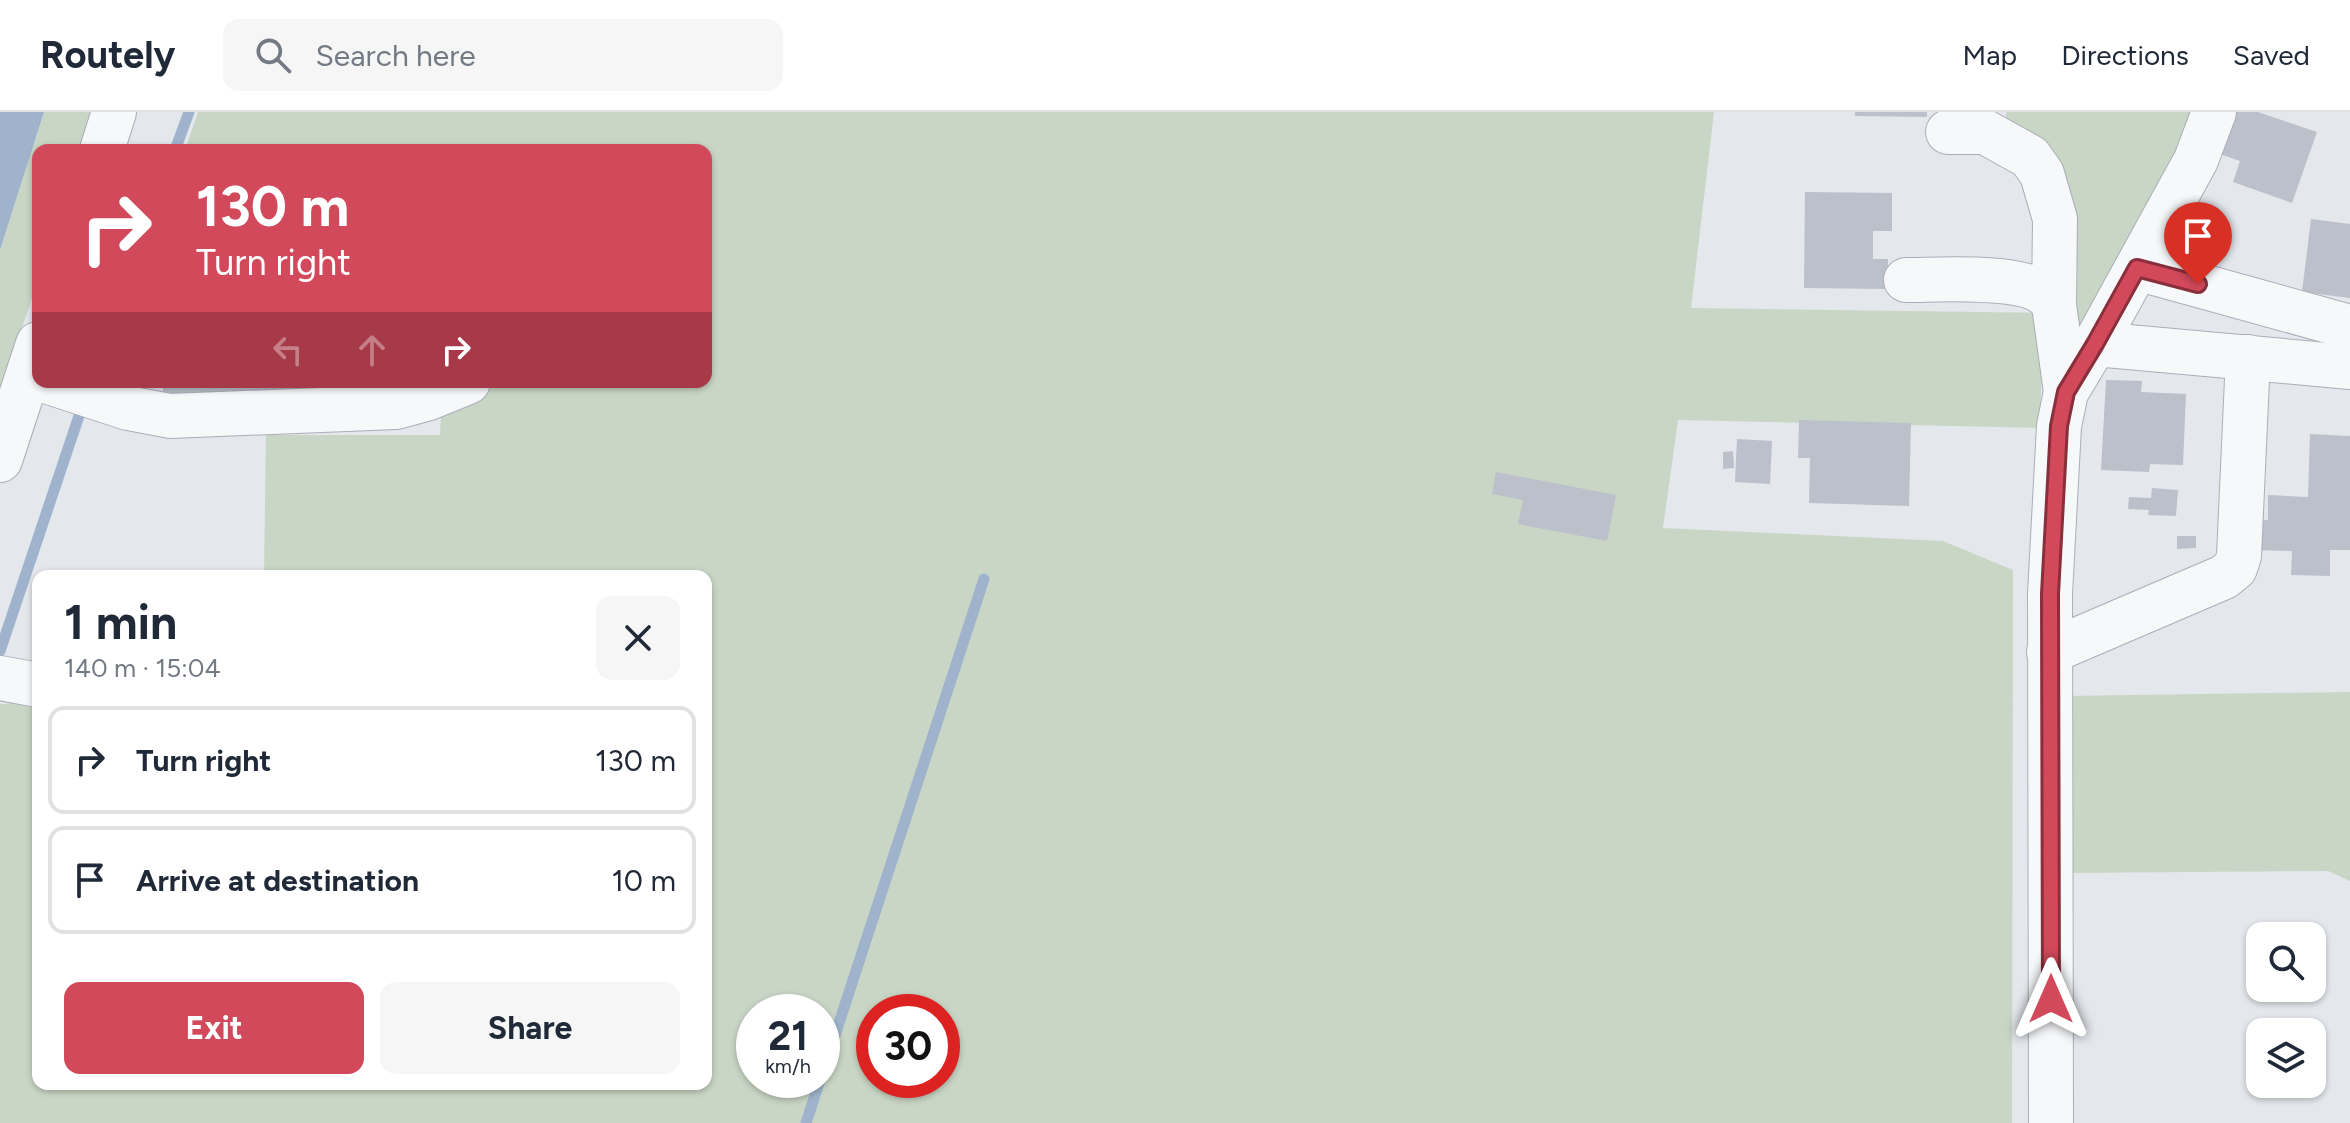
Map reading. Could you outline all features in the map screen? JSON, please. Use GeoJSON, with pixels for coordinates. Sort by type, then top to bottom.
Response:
{"type":"FeatureCollection","features":[{"type":"Feature","properties":{"kind":"street"},"geometry":{"type":"LineString","coordinates":[[104,144],[114,112]]}},
{"type":"Feature","properties":{"kind":"street"},"geometry":{"type":"LineString","coordinates":[[2066,392],[2196,160],[2214,112]]}},
{"type":"Feature","properties":{"kind":"street"},"geometry":{"type":"LineString","coordinates":[[1948,132],[1985,132],[2030,157],[2042,174],[2055,219],[2054,305],[2066,392],[2058,441],[2050,594],[2051,1123]]}},
{"type":"Feature","properties":{"kind":"street"},"geometry":{"type":"LineString","coordinates":[[2137,268],[2350,327]]}},
{"type":"Feature","properties":{"kind":"street"},"geometry":{"type":"LineString","coordinates":[[1906,280],[2024,284],[2045,294],[2054,305]]}},
{"type":"Feature","properties":{"kind":"street"},"geometry":{"type":"LineString","coordinates":[[2095,344],[2350,367]]}},
{"type":"Feature","properties":{"kind":"street"},"geometry":{"type":"LineString","coordinates":[[2049,652],[2224,577],[2235,568],[2239,556],[2248,357]]}},
{"type":"Feature","properties":{"kind":"street"},"geometry":{"type":"LineString","coordinates":[[0,460],[32,384]]}},
{"type":"Feature","properties":{"kind":"street"},"geometry":{"type":"LineString","coordinates":[[81,388],[128,408],[170,416],[396,407],[453,388]]}},
{"type":"Feature","properties":{"kind":"street"},"geometry":{"type":"LineString","coordinates":[[0,678],[32,684]]}},
{"type":"Feature","properties":{"kind":"green space"},"geometry":{"type":"Polygon","coordinates":[[[44,112],[96,112],[85,144],[34,144],[44,112]]]}},
{"type":"Feature","properties":{"kind":"green space"},"geometry":{"type":"Polygon","coordinates":[[[198,112],[1714,112],[1691,308],[2043,313],[2040,428],[1678,420],[1663,528],[1943,541],[2013,570],[2012,1123],[0,1123],[0,704],[32,702],[32,1090],[712,1090],[712,570],[264,570],[266,435],[440,435],[443,388],[712,388],[712,144],[187,144],[198,112]]]}},
{"type":"Feature","properties":{"kind":"green space"},"geometry":{"type":"Polygon","coordinates":[[[2006,112],[2203,112],[2062,380],[2061,187],[2006,131],[2006,112]]]}},
{"type":"Feature","properties":{"kind":"green space"},"geometry":{"type":"Polygon","coordinates":[[[32,150],[32,298],[0,391],[0,250],[32,150]]]}},
{"type":"Feature","properties":{"kind":"green space"},"geometry":{"type":"Polygon","coordinates":[[[2350,692],[2350,881],[2328,871],[2063,873],[2064,696],[2350,692]]]}},
{"type":"Feature","properties":{"kind":"water"},"geometry":{"type":"Polygon","coordinates":[[[0,112],[44,112],[32,144],[0,250],[0,112]]]}},
{"type":"Feature","properties":{"kind":"building"},"geometry":{"type":"Polygon","coordinates":[[[1855,112],[1927,112],[1927,117],[1855,116],[1855,112]]]}},
{"type":"Feature","properties":{"kind":"building"},"geometry":{"type":"Polygon","coordinates":[[[2222,112],[2258,112],[2317,132],[2292,203],[2233,182],[2240,161],[2209,150],[2222,112]]]}},
{"type":"Feature","properties":{"kind":"building"},"geometry":{"type":"Polygon","coordinates":[[[1805,192],[1892,193],[1892,231],[1873,231],[1873,259],[1888,259],[1888,289],[1804,288],[1805,192]]]}},
{"type":"Feature","properties":{"kind":"building"},"geometry":{"type":"Polygon","coordinates":[[[2311,219],[2350,224],[2350,298],[2302,292],[2311,219]]]}},
{"type":"Feature","properties":{"kind":"building"},"geometry":{"type":"Polygon","coordinates":[[[2106,380],[2142,381],[2141,392],[2186,394],[2183,465],[2150,464],[2149,472],[2101,470],[2106,380]]]}},
{"type":"Feature","properties":{"kind":"building"},"geometry":{"type":"Polygon","coordinates":[[[163,388],[290,388],[289,400],[163,397],[163,388]]]}},
{"type":"Feature","properties":{"kind":"building"},"geometry":{"type":"Polygon","coordinates":[[[329,388],[402,388],[402,400],[329,400],[329,388]]]}},
{"type":"Feature","properties":{"kind":"building"},"geometry":{"type":"Polygon","coordinates":[[[1799,420],[1911,423],[1909,506],[1809,503],[1810,458],[1798,458],[1799,420]]]}},
{"type":"Feature","properties":{"kind":"building"},"geometry":{"type":"Polygon","coordinates":[[[2310,434],[2350,436],[2350,550],[2330,550],[2330,576],[2291,575],[2292,551],[2250,550],[2251,519],[2268,520],[2268,495],[2308,497],[2310,434]]]}},
{"type":"Feature","properties":{"kind":"building"},"geometry":{"type":"Polygon","coordinates":[[[1737,439],[1772,441],[1770,484],[1735,482],[1737,439]]]}},
{"type":"Feature","properties":{"kind":"building"},"geometry":{"type":"Polygon","coordinates":[[[1733,451],[1734,468],[1723,469],[1723,452],[1733,451]]]}},
{"type":"Feature","properties":{"kind":"building"},"geometry":{"type":"Polygon","coordinates":[[[1496,472],[1616,495],[1607,541],[1518,524],[1523,500],[1492,494],[1496,472]]]}},
{"type":"Feature","properties":{"kind":"building"},"geometry":{"type":"Polygon","coordinates":[[[2152,488],[2178,490],[2176,516],[2148,515],[2149,510],[2128,509],[2129,497],[2151,498],[2152,488]]]}},
{"type":"Feature","properties":{"kind":"building"},"geometry":{"type":"Polygon","coordinates":[[[2177,536],[2196,536],[2196,548],[2177,549],[2177,536]]]}},
{"type":"Feature","properties":{"kind":"waterway"},"geometry":{"type":"LineString","coordinates":[[177,144],[189,112]]}},
{"type":"Feature","properties":{"kind":"waterway"},"geometry":{"type":"LineString","coordinates":[[0,651],[83,404]]}},
{"type":"Feature","properties":{"kind":"waterway"},"geometry":{"type":"LineString","coordinates":[[840,1020],[984,579]]}},
{"type":"Feature","properties":{"kind":"waterway"},"geometry":{"type":"LineString","coordinates":[[806,1123],[814,1098]]}},
{"type":"Feature","properties":{"kind":"route"},"geometry":{"type":"LineString","coordinates":[[2051,999],[2050,594],[2059,426],[2066,392],[2137,268],[2198,284]]}}]}
